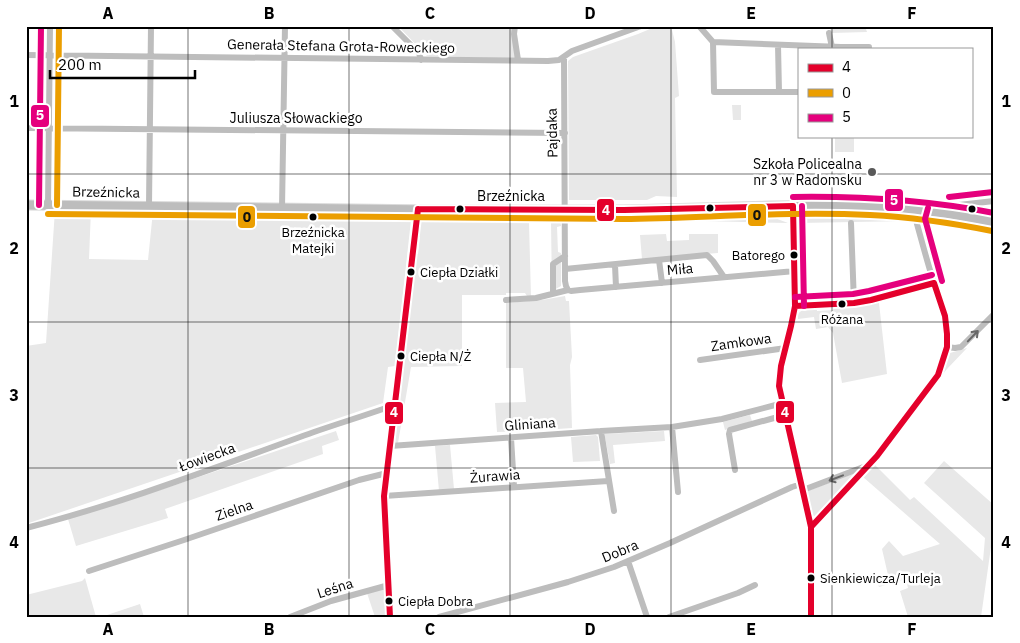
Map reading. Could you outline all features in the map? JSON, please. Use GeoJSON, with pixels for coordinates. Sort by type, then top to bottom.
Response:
{"type":"FeatureCollection","features":[{"type":"Feature","properties":{"kind":"main road","name":"Brzeźnicka"},"geometry":{"type":"LineString","coordinates":[[26,205],[418,209],[682,209],[845,205],[945,213],[994,222]]}},
{"type":"Feature","properties":{"kind":"street"},"geometry":{"type":"LineString","coordinates":[[48,205],[50,26]]}},
{"type":"Feature","properties":{"kind":"street"},"geometry":{"type":"LineString","coordinates":[[149,206],[151,26]]}},
{"type":"Feature","properties":{"kind":"street"},"geometry":{"type":"LineString","coordinates":[[282,208],[285,26]]}},
{"type":"Feature","properties":{"kind":"street"},"geometry":{"type":"LineString","coordinates":[[392,26],[419,53],[421,60]]}},
{"type":"Feature","properties":{"kind":"street"},"geometry":{"type":"LineString","coordinates":[[515,26],[514,34],[518,60]]}},
{"type":"Feature","properties":{"kind":"street","name":"Generała Stefana Grota-Roweckiego"},"geometry":{"type":"LineString","coordinates":[[26,55],[548,61],[559,60],[572,52],[641,26]]}},
{"type":"Feature","properties":{"kind":"street"},"geometry":{"type":"LineString","coordinates":[[699,26],[713,42],[714,92],[798,92]]}},
{"type":"Feature","properties":{"kind":"street"},"geometry":{"type":"LineString","coordinates":[[829,33],[832,47]]}},
{"type":"Feature","properties":{"kind":"street"},"geometry":{"type":"LineString","coordinates":[[713,42],[841,48],[868,47]]}},
{"type":"Feature","properties":{"kind":"street"},"geometry":{"type":"LineString","coordinates":[[778,45],[779,92]]}},
{"type":"Feature","properties":{"kind":"street","name":"Pajdaka"},"geometry":{"type":"LineString","coordinates":[[564,57],[565,209]]}},
{"type":"Feature","properties":{"kind":"street","name":"Juliusza Słowackiego"},"geometry":{"type":"LineString","coordinates":[[26,128],[565,133]]}},
{"type":"Feature","properties":{"kind":"street"},"geometry":{"type":"LineString","coordinates":[[811,527],[877,456],[938,375],[947,347],[945,316],[916,219],[919,206],[950,206],[994,201]]}},
{"type":"Feature","properties":{"kind":"street"},"geometry":{"type":"LineString","coordinates":[[793,206],[795,306],[779,386],[811,527],[810,617]]}},
{"type":"Feature","properties":{"kind":"street"},"geometry":{"type":"LineString","coordinates":[[390,617],[384,496],[418,209]]}},
{"type":"Feature","properties":{"kind":"street"},"geometry":{"type":"LineString","coordinates":[[565,209],[565,269],[568,290]]}},
{"type":"Feature","properties":{"kind":"street"},"geometry":{"type":"LineString","coordinates":[[851,223],[854,303]]}},
{"type":"Feature","properties":{"kind":"street"},"geometry":{"type":"LineString","coordinates":[[553,294],[553,264],[565,256]]}},
{"type":"Feature","properties":{"kind":"street"},"geometry":{"type":"LineString","coordinates":[[565,269],[708,256],[724,277]]}},
{"type":"Feature","properties":{"kind":"street"},"geometry":{"type":"LineString","coordinates":[[659,260],[662,283]]}},
{"type":"Feature","properties":{"kind":"street"},"geometry":{"type":"LineString","coordinates":[[615,265],[616,287]]}},
{"type":"Feature","properties":{"kind":"street","name":"Miła"},"geometry":{"type":"LineString","coordinates":[[506,300],[536,298],[568,290],[795,270]]}},
{"type":"Feature","properties":{"kind":"street"},"geometry":{"type":"LineString","coordinates":[[795,306],[854,303],[934,283]]}},
{"type":"Feature","properties":{"kind":"street"},"geometry":{"type":"LineString","coordinates":[[947,347],[961,347],[994,314]]}},
{"type":"Feature","properties":{"kind":"street","name":"Zamkowa"},"geometry":{"type":"LineString","coordinates":[[700,360],[786,348]]}},
{"type":"Feature","properties":{"kind":"street","name":"Gliniana"},"geometry":{"type":"LineString","coordinates":[[390,446],[601,431],[672,428],[722,419],[782,403]]}},
{"type":"Feature","properties":{"kind":"street","name":"Łowiecka"},"geometry":{"type":"LineString","coordinates":[[26,528],[104,506],[168,485],[316,431],[383,409],[395,408]]}},
{"type":"Feature","properties":{"kind":"street"},"geometry":{"type":"LineString","coordinates":[[735,470],[730,430],[785,415]]}},
{"type":"Feature","properties":{"kind":"street"},"geometry":{"type":"LineString","coordinates":[[672,428],[678,492]]}},
{"type":"Feature","properties":{"kind":"street"},"geometry":{"type":"LineString","coordinates":[[601,431],[614,511]]}},
{"type":"Feature","properties":{"kind":"street"},"geometry":{"type":"LineString","coordinates":[[511,438],[514,487]]}},
{"type":"Feature","properties":{"kind":"street","name":"Dobra"},"geometry":{"type":"LineString","coordinates":[[439,617],[577,579],[628,561],[792,487],[802,487],[869,465]]}},
{"type":"Feature","properties":{"kind":"street","name":"Zielna"},"geometry":{"type":"LineString","coordinates":[[89,571],[359,480],[387,473]]}},
{"type":"Feature","properties":{"kind":"street","name":"Żurawia"},"geometry":{"type":"LineString","coordinates":[[384,496],[608,481]]}},
{"type":"Feature","properties":{"kind":"street"},"geometry":{"type":"LineString","coordinates":[[628,561],[647,617]]}},
{"type":"Feature","properties":{"kind":"street","name":"Leśna"},"geometry":{"type":"LineString","coordinates":[[290,617],[331,601],[389,585]]}},
{"type":"Feature","properties":{"kind":"street"},"geometry":{"type":"LineString","coordinates":[[669,617],[738,593],[755,585]]}},
{"type":"Feature","properties":{"kind":"shaded area"},"geometry":{"type":"Polygon","coordinates":[[[398,26],[514,26],[517,59],[427,56],[398,26]]]}},
{"type":"Feature","properties":{"kind":"shaded area"},"geometry":{"type":"Polygon","coordinates":[[[657,26],[671,26],[675,42],[679,96],[675,98],[677,197],[656,196],[647,200],[569,200],[568,61],[573,57],[657,26]]]}},
{"type":"Feature","properties":{"kind":"shaded area"},"geometry":{"type":"Polygon","coordinates":[[[830,26],[865,26],[867,32],[831,33],[830,26]]]}},
{"type":"Feature","properties":{"kind":"shaded area"},"geometry":{"type":"Polygon","coordinates":[[[732,105],[741,105],[741,120],[733,120],[732,105]]]}},
{"type":"Feature","properties":{"kind":"shaded area"},"geometry":{"type":"Polygon","coordinates":[[[835,138],[854,138],[854,152],[835,152],[835,138]]]}},
{"type":"Feature","properties":{"kind":"shaded area"},"geometry":{"type":"Polygon","coordinates":[[[804,209],[896,212],[909,214],[911,221],[798,223],[798,213],[804,209]]]}},
{"type":"Feature","properties":{"kind":"shaded area"},"geometry":{"type":"Polygon","coordinates":[[[55,210],[91,210],[89,259],[148,260],[153,211],[337,216],[405,215],[411,220],[395,366],[388,367],[383,403],[26,524],[26,346],[46,343],[55,210]]]}},
{"type":"Feature","properties":{"kind":"shaded area"},"geometry":{"type":"Polygon","coordinates":[[[422,213],[450,216],[559,216],[561,226],[557,227],[558,252],[561,253],[561,286],[552,291],[551,222],[529,223],[531,297],[525,293],[462,295],[462,366],[411,367],[398,443],[395,443],[393,441],[415,254],[418,254],[420,237],[417,236],[419,218],[422,213]]]}},
{"type":"Feature","properties":{"kind":"shaded area"},"geometry":{"type":"Polygon","coordinates":[[[582,213],[652,213],[662,219],[734,216],[772,217],[788,223],[701,221],[581,222],[582,213]]]}},
{"type":"Feature","properties":{"kind":"shaded area"},"geometry":{"type":"Polygon","coordinates":[[[666,234],[667,241],[689,240],[689,234],[718,234],[718,253],[642,259],[640,235],[666,234]]]}},
{"type":"Feature","properties":{"kind":"shaded area"},"geometry":{"type":"Polygon","coordinates":[[[565,296],[566,301],[569,301],[572,357],[570,365],[572,428],[497,432],[495,403],[526,402],[523,368],[506,368],[506,303],[565,296]]]}},
{"type":"Feature","properties":{"kind":"shaded area"},"geometry":{"type":"Polygon","coordinates":[[[877,301],[879,303],[887,374],[842,383],[833,333],[828,327],[816,329],[814,317],[798,319],[797,316],[801,311],[808,308],[817,308],[817,311],[833,310],[834,307],[862,305],[877,301]]]}},
{"type":"Feature","properties":{"kind":"shaded area"},"geometry":{"type":"Polygon","coordinates":[[[967,348],[947,369],[940,378],[950,353],[967,348]]]}},
{"type":"Feature","properties":{"kind":"shaded area"},"geometry":{"type":"Polygon","coordinates":[[[750,415],[752,421],[725,430],[723,422],[750,415]]]}},
{"type":"Feature","properties":{"kind":"shaded area"},"geometry":{"type":"Polygon","coordinates":[[[336,431],[339,440],[322,446],[323,454],[165,509],[168,518],[76,546],[68,519],[336,431]]]}},
{"type":"Feature","properties":{"kind":"shaded area"},"geometry":{"type":"Polygon","coordinates":[[[664,431],[665,441],[613,445],[615,463],[610,464],[605,434],[664,431]]]}},
{"type":"Feature","properties":{"kind":"shaded area"},"geometry":{"type":"Polygon","coordinates":[[[596,435],[598,437],[600,461],[573,462],[571,437],[596,435]]]}},
{"type":"Feature","properties":{"kind":"shaded area"},"geometry":{"type":"Polygon","coordinates":[[[450,445],[454,489],[439,491],[435,446],[450,445]]]}},
{"type":"Feature","properties":{"kind":"shaded area"},"geometry":{"type":"Polygon","coordinates":[[[944,461],[994,505],[992,540],[981,617],[908,617],[900,591],[908,588],[906,579],[879,587],[877,581],[882,580],[888,575],[882,549],[889,541],[903,556],[940,544],[863,477],[875,465],[910,500],[914,497],[983,561],[985,538],[924,483],[944,461]]]}},
{"type":"Feature","properties":{"kind":"shaded area"},"geometry":{"type":"Polygon","coordinates":[[[858,472],[818,517],[811,515],[806,495],[808,491],[858,472]]]}},
{"type":"Feature","properties":{"kind":"shaded area"},"geometry":{"type":"Polygon","coordinates":[[[85,578],[96,617],[26,617],[26,595],[82,581],[85,578]]]}},
{"type":"Feature","properties":{"kind":"shaded area"},"geometry":{"type":"Polygon","coordinates":[[[384,589],[386,617],[375,617],[367,593],[384,589]]]}},
{"type":"Feature","properties":{"kind":"shaded area"},"geometry":{"type":"Polygon","coordinates":[[[140,604],[144,617],[101,617],[140,604]]]}},
{"type":"Feature","properties":{"kind":"transit line","name":"5"},"geometry":{"type":"LineString","coordinates":[[39,205],[41,26]]}},
{"type":"Feature","properties":{"kind":"transit line","name":"0"},"geometry":{"type":"LineString","coordinates":[[57,205],[59,26]]}},
{"type":"Feature","properties":{"kind":"transit line","name":"5"},"geometry":{"type":"LineString","coordinates":[[949,197],[993,192]]}},
{"type":"Feature","properties":{"kind":"transit line","name":"5"},"geometry":{"type":"LineString","coordinates":[[793,197],[844,197],[894,200],[994,213]]}},
{"type":"Feature","properties":{"kind":"transit line","name":"4"},"geometry":{"type":"LineString","coordinates":[[793,206],[795,306],[781,366],[779,386],[811,527],[811,617]]}},
{"type":"Feature","properties":{"kind":"transit line","name":"4"},"geometry":{"type":"LineString","coordinates":[[418,209],[624,210],[793,206]]}},
{"type":"Feature","properties":{"kind":"transit line","name":"5"},"geometry":{"type":"LineString","coordinates":[[802,206],[804,306]]}},
{"type":"Feature","properties":{"kind":"transit line","name":"5"},"geometry":{"type":"LineString","coordinates":[[928,208],[925,219],[942,281]]}},
{"type":"Feature","properties":{"kind":"transit line","name":"4"},"geometry":{"type":"LineString","coordinates":[[390,617],[384,496],[418,209]]}},
{"type":"Feature","properties":{"kind":"transit line","name":"0"},"geometry":{"type":"LineString","coordinates":[[48,214],[335,218],[623,219],[839,214],[916,219],[992,231]]}},
{"type":"Feature","properties":{"kind":"transit line","name":"5"},"geometry":{"type":"LineString","coordinates":[[795,297],[853,294],[932,275]]}},
{"type":"Feature","properties":{"kind":"transit line","name":"4"},"geometry":{"type":"LineString","coordinates":[[795,306],[854,303],[934,283]]}},
{"type":"Feature","properties":{"kind":"transit line","name":"4"},"geometry":{"type":"LineString","coordinates":[[811,538],[811,527],[877,456],[938,375],[947,347],[947,334],[945,316],[934,283]]}},
{"type":"Feature","properties":{"kind":"place","name":"Szkoła Policealna nr 3 w Radomsku"},"geometry":{"type":"Point","coordinates":[872,172]}},
{"type":"Feature","properties":{"kind":"place","name":"Brzeźnicka Matejki"},"geometry":{"type":"Point","coordinates":[313,217]}},
{"type":"Feature","properties":{"kind":"place","name":"Batorego"},"geometry":{"type":"Point","coordinates":[794,255]}},
{"type":"Feature","properties":{"kind":"place","name":"Ciepła Działki"},"geometry":{"type":"Point","coordinates":[411,272]}},
{"type":"Feature","properties":{"kind":"place","name":"Różana"},"geometry":{"type":"Point","coordinates":[842,304]}},
{"type":"Feature","properties":{"kind":"place","name":"Ciepła N/Ż"},"geometry":{"type":"Point","coordinates":[401,356]}},
{"type":"Feature","properties":{"kind":"place","name":"Sienkiewicza/Turleja"},"geometry":{"type":"Point","coordinates":[811,578]}},
{"type":"Feature","properties":{"kind":"place","name":"Ciepła Dobra"},"geometry":{"type":"Point","coordinates":[389,601]}}]}
